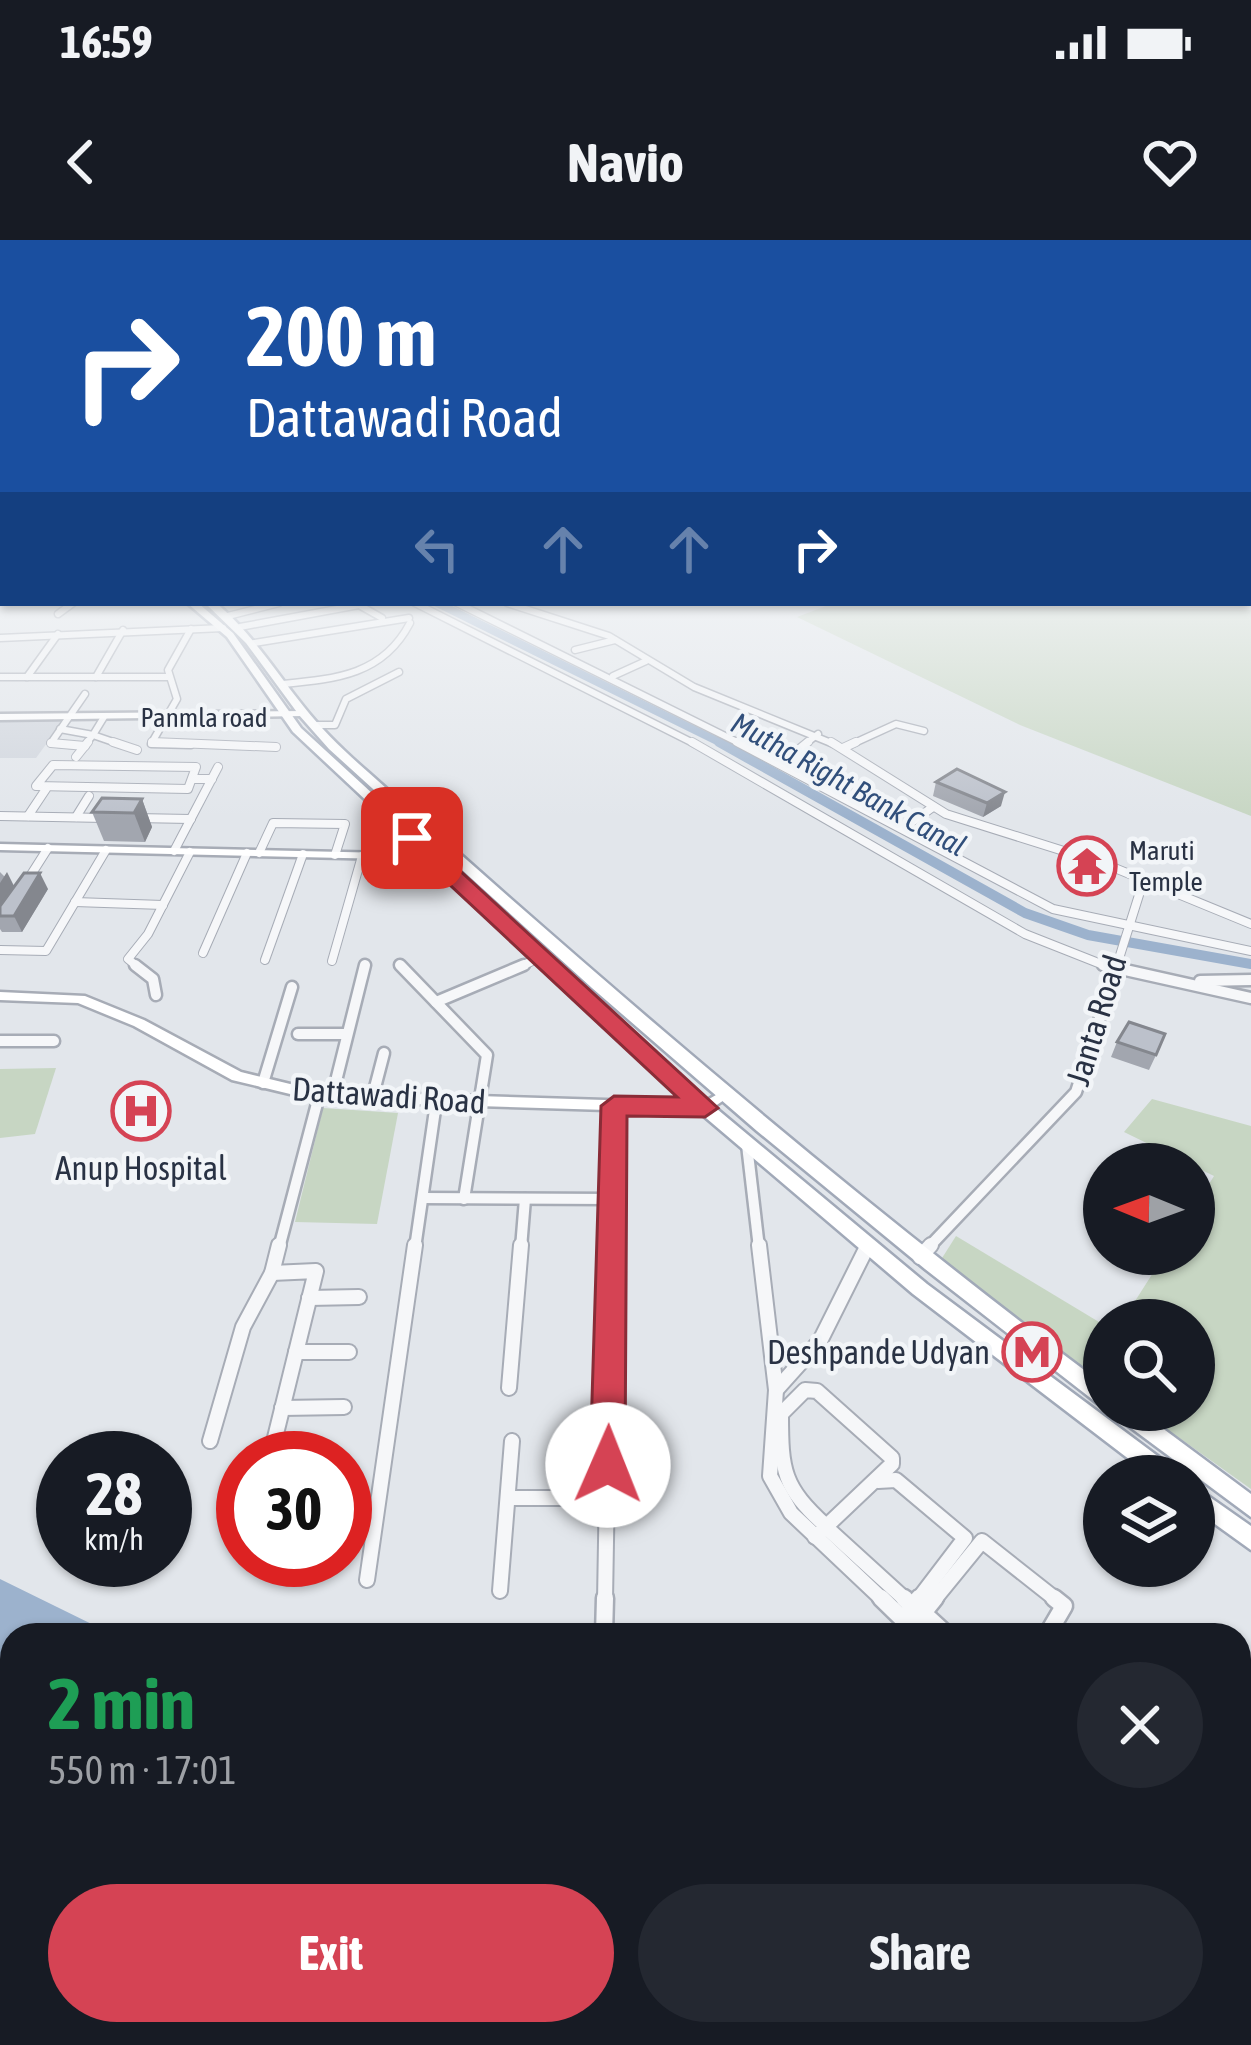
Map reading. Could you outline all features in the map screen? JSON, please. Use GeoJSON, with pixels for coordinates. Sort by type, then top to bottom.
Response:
{"type":"FeatureCollection","features":[{"type":"Feature","properties":{"kind":"main road"},"geometry":{"type":"LineString","coordinates":[[251,651],[301,718],[432,857],[705,1108],[868,1244],[1141,1455]]}},
{"type":"Feature","properties":{"kind":"main road"},"geometry":{"type":"LineString","coordinates":[[259,651],[301,718],[723,1096],[920,1258],[1083,1381]]}},
{"type":"Feature","properties":{"kind":"main road"},"geometry":{"type":"LineString","coordinates":[[1149,1431],[1251,1507]]}},
{"type":"Feature","properties":{"kind":"main road"},"geometry":{"type":"LineString","coordinates":[[1215,1512],[1251,1539]]}},
{"type":"Feature","properties":{"kind":"street"},"geometry":{"type":"LineString","coordinates":[[27,677],[46,651]]}},
{"type":"Feature","properties":{"kind":"street"},"geometry":{"type":"LineString","coordinates":[[96,677],[111,651]]}},
{"type":"Feature","properties":{"kind":"street"},"geometry":{"type":"LineString","coordinates":[[181,651],[169,677],[177,699],[152,745],[275,747]]}},
{"type":"Feature","properties":{"kind":"street"},"geometry":{"type":"LineString","coordinates":[[282,684],[347,677],[374,667],[394,651]]}},
{"type":"Feature","properties":{"kind":"street"},"geometry":{"type":"LineString","coordinates":[[510,651],[690,742],[1025,934],[1113,965],[1251,998]]}},
{"type":"Feature","properties":{"kind":"street"},"geometry":{"type":"LineString","coordinates":[[560,651],[1076,919],[1125,925],[1138,895],[1138,879]]}},
{"type":"Feature","properties":{"kind":"street"},"geometry":{"type":"LineString","coordinates":[[631,651],[722,699],[818,734],[933,807],[1251,924]]}},
{"type":"Feature","properties":{"kind":"street"},"geometry":{"type":"LineString","coordinates":[[613,676],[646,661]]}},
{"type":"Feature","properties":{"kind":"street"},"geometry":{"type":"LineString","coordinates":[[301,718],[335,724],[346,699],[400,672]]}},
{"type":"Feature","properties":{"kind":"street"},"geometry":{"type":"LineString","coordinates":[[0,676],[169,677]]}},
{"type":"Feature","properties":{"kind":"street"},"geometry":{"type":"LineString","coordinates":[[85,694],[51,743],[85,746]]}},
{"type":"Feature","properties":{"kind":"street","name":"Panmla road"},"geometry":{"type":"LineString","coordinates":[[0,717],[301,718]]}},
{"type":"Feature","properties":{"kind":"street"},"geometry":{"type":"LineString","coordinates":[[76,757],[104,717]]}},
{"type":"Feature","properties":{"kind":"street"},"geometry":{"type":"LineString","coordinates":[[843,748],[896,724],[924,731]]}},
{"type":"Feature","properties":{"kind":"street"},"geometry":{"type":"LineString","coordinates":[[60,729],[137,750]]}},
{"type":"Feature","properties":{"kind":"street"},"geometry":{"type":"LineString","coordinates":[[782,763],[818,734]]}},
{"type":"Feature","properties":{"kind":"street"},"geometry":{"type":"LineString","coordinates":[[53,765],[196,767],[194,778],[188,789],[36,786],[53,765]]}},
{"type":"Feature","properties":{"kind":"street"},"geometry":{"type":"LineString","coordinates":[[174,851],[218,767]]}},
{"type":"Feature","properties":{"kind":"street"},"geometry":{"type":"LineString","coordinates":[[194,778],[212,779]]}},
{"type":"Feature","properties":{"kind":"street"},"geometry":{"type":"LineString","coordinates":[[28,816],[46,789]]}},
{"type":"Feature","properties":{"kind":"street"},"geometry":{"type":"LineString","coordinates":[[76,817],[89,796]]}},
{"type":"Feature","properties":{"kind":"street"},"geometry":{"type":"LineString","coordinates":[[909,824],[933,807]]}},
{"type":"Feature","properties":{"kind":"street"},"geometry":{"type":"LineString","coordinates":[[0,816],[190,819]]}},
{"type":"Feature","properties":{"kind":"street"},"geometry":{"type":"LineString","coordinates":[[203,953],[271,824],[344,824],[335,855]]}},
{"type":"Feature","properties":{"kind":"street"},"geometry":{"type":"LineString","coordinates":[[0,847],[432,857]]}},
{"type":"Feature","properties":{"kind":"street"},"geometry":{"type":"LineString","coordinates":[[17,897],[48,848]]}},
{"type":"Feature","properties":{"kind":"street"},"geometry":{"type":"LineString","coordinates":[[0,950],[46,950],[106,850]]}},
{"type":"Feature","properties":{"kind":"street"},"geometry":{"type":"LineString","coordinates":[[156,995],[153,979],[128,959],[190,851]]}},
{"type":"Feature","properties":{"kind":"street"},"geometry":{"type":"LineString","coordinates":[[265,960],[303,854]]}},
{"type":"Feature","properties":{"kind":"street"},"geometry":{"type":"LineString","coordinates":[[332,962],[362,856]]}},
{"type":"Feature","properties":{"kind":"street"},"geometry":{"type":"LineString","coordinates":[[75,902],[163,904]]}},
{"type":"Feature","properties":{"kind":"street","name":"Janta Road"},"geometry":{"type":"LineString","coordinates":[[920,1258],[1076,1092],[1125,925],[1251,951]]}},
{"type":"Feature","properties":{"kind":"street"},"geometry":{"type":"LineString","coordinates":[[436,1002],[539,958]]}},
{"type":"Feature","properties":{"kind":"street"},"geometry":{"type":"LineString","coordinates":[[210,1441],[243,1327],[272,1273],[347,1034],[364,964]]}},
{"type":"Feature","properties":{"kind":"street"},"geometry":{"type":"LineString","coordinates":[[400,965],[487,1055],[464,1199]]}},
{"type":"Feature","properties":{"kind":"street"},"geometry":{"type":"LineString","coordinates":[[1190,982],[1251,980]]}},
{"type":"Feature","properties":{"kind":"street"},"geometry":{"type":"LineString","coordinates":[[262,1083],[292,987]]}},
{"type":"Feature","properties":{"kind":"street","name":"Dattawadi Road"},"geometry":{"type":"LineString","coordinates":[[0,996],[80,999],[139,1023],[238,1076],[326,1097],[705,1108]]}},
{"type":"Feature","properties":{"kind":"street"},"geometry":{"type":"LineString","coordinates":[[298,1034],[347,1034]]}},
{"type":"Feature","properties":{"kind":"street"},"geometry":{"type":"LineString","coordinates":[[0,1041],[54,1041]]}},
{"type":"Feature","properties":{"kind":"street"},"geometry":{"type":"LineString","coordinates":[[372,1100],[384,1053]]}},
{"type":"Feature","properties":{"kind":"street"},"geometry":{"type":"LineString","coordinates":[[705,1108],[723,1096]]}},
{"type":"Feature","properties":{"kind":"street"},"geometry":{"type":"LineString","coordinates":[[372,1546],[436,1103]]}},
{"type":"Feature","properties":{"kind":"street"},"geometry":{"type":"LineString","coordinates":[[604,1623],[614,1106]]}},
{"type":"Feature","properties":{"kind":"street"},"geometry":{"type":"LineString","coordinates":[[747,1141],[776,1390],[770,1476],[778,1498],[823,1533],[914,1621]]}},
{"type":"Feature","properties":{"kind":"street"},"geometry":{"type":"LineString","coordinates":[[423,1198],[613,1199]]}},
{"type":"Feature","properties":{"kind":"street"},"geometry":{"type":"LineString","coordinates":[[509,1388],[525,1199]]}},
{"type":"Feature","properties":{"kind":"street"},"geometry":{"type":"LineString","coordinates":[[776,1390],[820,1340],[868,1244]]}},
{"type":"Feature","properties":{"kind":"street"},"geometry":{"type":"LineString","coordinates":[[272,1273],[316,1271],[276,1431]]}},
{"type":"Feature","properties":{"kind":"street"},"geometry":{"type":"LineString","coordinates":[[309,1298],[359,1297]]}},
{"type":"Feature","properties":{"kind":"street"},"geometry":{"type":"LineString","coordinates":[[296,1352],[350,1352]]}},
{"type":"Feature","properties":{"kind":"street"},"geometry":{"type":"LineString","coordinates":[[805,1390],[817,1391],[892,1458],[823,1533],[784,1485],[782,1414],[805,1390]]}},
{"type":"Feature","properties":{"kind":"street"},"geometry":{"type":"LineString","coordinates":[[282,1408],[344,1407]]}},
{"type":"Feature","properties":{"kind":"street"},"geometry":{"type":"LineString","coordinates":[[500,1591],[512,1441]]}},
{"type":"Feature","properties":{"kind":"street"},"geometry":{"type":"LineString","coordinates":[[823,1533],[888,1478],[961,1532],[964,1546],[914,1621]]}},
{"type":"Feature","properties":{"kind":"street"},"geometry":{"type":"LineString","coordinates":[[508,1498],[607,1498]]}},
{"type":"Feature","properties":{"kind":"street"},"geometry":{"type":"LineString","coordinates":[[914,1621],[982,1541],[1064,1606],[1054,1623]]}},
{"type":"Feature","properties":{"kind":"shaded area"},"geometry":{"type":"Polygon","coordinates":[[[0,720],[63,721],[36,758],[0,758],[0,720]]]}},
{"type":"Feature","properties":{"kind":"green space"},"geometry":{"type":"Polygon","coordinates":[[[868,651],[1251,651],[1251,816],[1020,725],[868,651]]]}},
{"type":"Feature","properties":{"kind":"green space"},"geometry":{"type":"Polygon","coordinates":[[[56,1068],[35,1134],[0,1138],[0,1069],[56,1068]]]}},
{"type":"Feature","properties":{"kind":"green space"},"geometry":{"type":"Polygon","coordinates":[[[1152,1099],[1251,1126],[1251,1489],[1215,1463],[1215,1455],[1203,1455],[1170,1431],[1215,1431],[1215,1299],[1136,1299],[1152,1275],[1215,1275],[1215,1143],[1146,1143],[1124,1132],[1152,1099]]]}},
{"type":"Feature","properties":{"kind":"green space"},"geometry":{"type":"Polygon","coordinates":[[[323,1108],[398,1113],[377,1224],[295,1222],[323,1108]]]}},
{"type":"Feature","properties":{"kind":"green space"},"geometry":{"type":"Polygon","coordinates":[[[956,1236],[1083,1312],[1083,1369],[937,1266],[956,1236]]]}},
{"type":"Feature","properties":{"kind":"water"},"geometry":{"type":"Polygon","coordinates":[[[0,1579],[90,1623],[0,1623],[0,1579]]]}},
{"type":"Feature","properties":{"kind":"building"},"geometry":{"type":"Polygon","coordinates":[[[957,769],[1005,792],[987,803],[936,782],[957,769]]]}},
{"type":"Feature","properties":{"kind":"building"},"geometry":{"type":"Polygon","coordinates":[[[102,798],[142,799],[134,813],[92,812],[102,798]]]}},
{"type":"Feature","properties":{"kind":"building"},"geometry":{"type":"Polygon","coordinates":[[[24,873],[40,873],[14,916],[0,916],[0,906],[24,873]]]}},
{"type":"Feature","properties":{"kind":"building"},"geometry":{"type":"Polygon","coordinates":[[[1129,1022],[1165,1034],[1156,1055],[1117,1042],[1129,1022]]]}},
{"type":"Feature","properties":{"kind":"waterway","name":"Mutha Right Bank Canal"},"geometry":{"type":"LineString","coordinates":[[535,651],[720,742]]}},
{"type":"Feature","properties":{"kind":"waterway","name":"Mutha Right Bank Canal"},"geometry":{"type":"LineString","coordinates":[[720,742],[725,745]]}},
{"type":"Feature","properties":{"kind":"waterway","name":"Mutha Right Bank Canal"},"geometry":{"type":"LineString","coordinates":[[720,742],[1025,913],[1088,935],[1251,964]]}},
{"type":"Feature","properties":{"kind":"place","name":"Maruti Temple"},"geometry":{"type":"Point","coordinates":[1087,866]}},
{"type":"Feature","properties":{"kind":"place","name":"Anup Hospital"},"geometry":{"type":"Point","coordinates":[141,1111]}},
{"type":"Feature","properties":{"kind":"place","name":"Deshpande Udyan"},"geometry":{"type":"Point","coordinates":[1032,1352]}},
{"type":"Feature","properties":{"kind":"route"},"geometry":{"type":"LineString","coordinates":[[412,838],[705,1108],[614,1106],[608,1465]]}}]}
